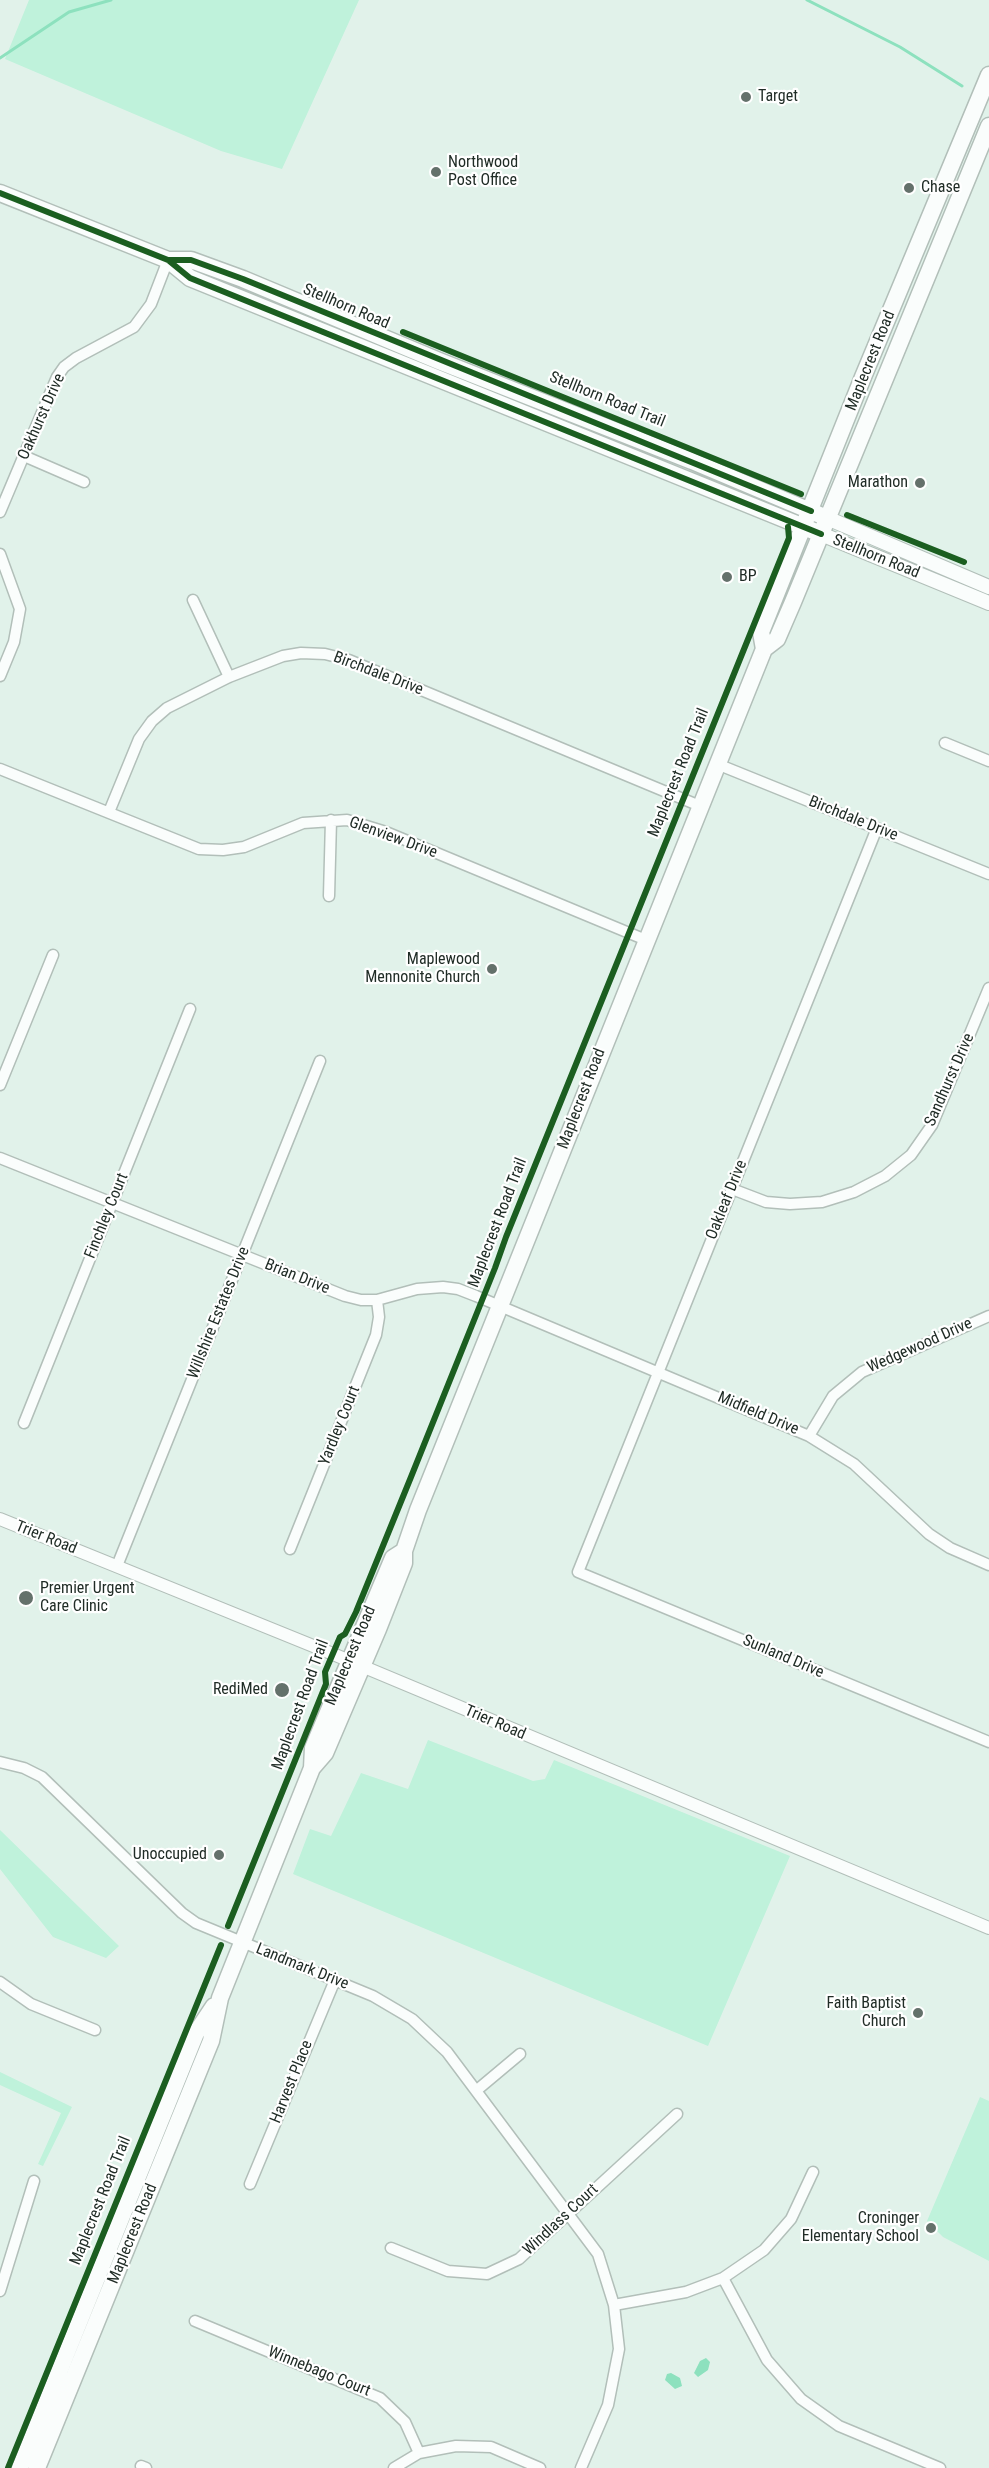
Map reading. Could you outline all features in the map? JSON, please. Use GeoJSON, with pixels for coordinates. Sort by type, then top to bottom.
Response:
{"type":"FeatureCollection","features":[{"type":"Feature","properties":{"kind":"main road","name":"Maplecrest Road"},"geometry":{"type":"LineString","coordinates":[[764,649],[761,632],[805,527],[863,377],[989,75]]}},
{"type":"Feature","properties":{"kind":"main road","name":"Maplecrest Road"},"geometry":{"type":"LineString","coordinates":[[38,2468],[211,2041],[220,1998],[312,1768],[313,1748],[355,1664],[393,1558],[404,1551],[418,1510],[764,649],[777,639],[989,126]]}},
{"type":"Feature","properties":{"kind":"main road","name":"Stellhorn Road"},"geometry":{"type":"LineString","coordinates":[[0,193],[168,260],[190,278],[805,527],[824,526],[989,587]]}},
{"type":"Feature","properties":{"kind":"main road","name":"Stellhorn Road"},"geometry":{"type":"LineString","coordinates":[[168,260],[191,260],[243,279],[811,511],[824,526],[989,603]]}},
{"type":"Feature","properties":{"kind":"main road","name":"Maplecrest Road"},"geometry":{"type":"LineString","coordinates":[[20,2468],[196,2033],[220,1998]]}},
{"type":"Feature","properties":{"kind":"street","name":"Oakhurst Drive"},"geometry":{"type":"LineString","coordinates":[[0,512],[50,391],[64,367],[75,358],[134,327],[151,304],[168,260]]}},
{"type":"Feature","properties":{"kind":"street"},"geometry":{"type":"LineString","coordinates":[[24,456],[84,482]]}},
{"type":"Feature","properties":{"kind":"street"},"geometry":{"type":"LineString","coordinates":[[0,554],[20,609],[14,642],[0,676]]}},
{"type":"Feature","properties":{"kind":"street"},"geometry":{"type":"LineString","coordinates":[[193,600],[229,676]]}},
{"type":"Feature","properties":{"kind":"street","name":"Birchdale Drive"},"geometry":{"type":"LineString","coordinates":[[109,812],[139,739],[152,721],[167,708],[229,676],[283,656],[325,654],[349,660],[700,806]]}},
{"type":"Feature","properties":{"kind":"street"},"geometry":{"type":"LineString","coordinates":[[945,743],[989,761]]}},
{"type":"Feature","properties":{"kind":"street","name":"Birchdale Drive"},"geometry":{"type":"LineString","coordinates":[[717,764],[989,874]]}},
{"type":"Feature","properties":{"kind":"street","name":"Glenview Drive"},"geometry":{"type":"LineString","coordinates":[[0,769],[199,849],[223,850],[244,846],[303,822],[347,820],[386,832],[646,940]]}},
{"type":"Feature","properties":{"kind":"street"},"geometry":{"type":"LineString","coordinates":[[329,896],[331,820]]}},
{"type":"Feature","properties":{"kind":"street","name":"Oakleaf Drive"},"geometry":{"type":"LineString","coordinates":[[578,1572],[877,828]]}},
{"type":"Feature","properties":{"kind":"street"},"geometry":{"type":"LineString","coordinates":[[0,1085],[53,955]]}},
{"type":"Feature","properties":{"kind":"street","name":"Sandhurst Drive"},"geometry":{"type":"LineString","coordinates":[[732,1189],[766,1202],[790,1204],[822,1202],[854,1192],[885,1176],[911,1155],[932,1125],[989,988]]}},
{"type":"Feature","properties":{"kind":"street","name":"Finchley Court"},"geometry":{"type":"LineString","coordinates":[[24,1423],[190,1009]]}},
{"type":"Feature","properties":{"kind":"street","name":"Willshire Estates Drive"},"geometry":{"type":"LineString","coordinates":[[117,1566],[320,1061]]}},
{"type":"Feature","properties":{"kind":"street","name":"Brian Drive"},"geometry":{"type":"LineString","coordinates":[[0,1158],[345,1296],[361,1300],[377,1300],[417,1289],[443,1287],[458,1289],[501,1306]]}},
{"type":"Feature","properties":{"kind":"street","name":"Yardley Court"},"geometry":{"type":"LineString","coordinates":[[290,1550],[376,1335],[379,1317],[377,1300]]}},
{"type":"Feature","properties":{"kind":"street","name":"Midfield Drive"},"geometry":{"type":"LineString","coordinates":[[501,1306],[809,1436],[854,1464],[929,1534],[951,1548],[989,1565]]}},
{"type":"Feature","properties":{"kind":"street","name":"Wedgewood Drive"},"geometry":{"type":"LineString","coordinates":[[809,1436],[833,1396],[862,1372],[989,1316]]}},
{"type":"Feature","properties":{"kind":"street","name":"Trier Road"},"geometry":{"type":"LineString","coordinates":[[0,1519],[989,1928]]}},
{"type":"Feature","properties":{"kind":"street","name":"Sunland Drive"},"geometry":{"type":"LineString","coordinates":[[578,1572],[989,1742]]}},
{"type":"Feature","properties":{"kind":"street","name":"Landmark Drive"},"geometry":{"type":"LineString","coordinates":[[0,1762],[24,1768],[42,1777],[182,1913],[196,1923],[374,1996],[412,2019],[447,2052],[598,2254],[614,2305],[619,2349],[608,2405],[582,2468]]}},
{"type":"Feature","properties":{"kind":"street","name":"Harvest Place"},"geometry":{"type":"LineString","coordinates":[[250,2184],[334,1980]]}},
{"type":"Feature","properties":{"kind":"street"},"geometry":{"type":"LineString","coordinates":[[0,1982],[31,2004],[95,2030]]}},
{"type":"Feature","properties":{"kind":"street"},"geometry":{"type":"LineString","coordinates":[[477,2090],[520,2054]]}},
{"type":"Feature","properties":{"kind":"street","name":"Windlass Court"},"geometry":{"type":"LineString","coordinates":[[391,2248],[448,2271],[487,2274],[519,2259],[677,2114]]}},
{"type":"Feature","properties":{"kind":"street"},"geometry":{"type":"LineString","coordinates":[[614,2305],[686,2292],[723,2278],[764,2250],[784,2227],[813,2172]]}},
{"type":"Feature","properties":{"kind":"street"},"geometry":{"type":"LineString","coordinates":[[0,2291],[34,2181]]}},
{"type":"Feature","properties":{"kind":"street"},"geometry":{"type":"LineString","coordinates":[[723,2278],[767,2360],[801,2399],[839,2426],[940,2468]]}},
{"type":"Feature","properties":{"kind":"street","name":"Winnebago Court"},"geometry":{"type":"LineString","coordinates":[[195,2321],[380,2398],[405,2422],[419,2453]]}},
{"type":"Feature","properties":{"kind":"street"},"geometry":{"type":"LineString","coordinates":[[394,2468],[419,2453],[456,2446],[491,2447],[540,2468]]}},
{"type":"Feature","properties":{"kind":"shaded area"},"geometry":{"type":"Polygon","coordinates":[[[29,0],[359,0],[282,169],[221,151],[5,59],[29,0]]]}},
{"type":"Feature","properties":{"kind":"shaded area"},"geometry":{"type":"Polygon","coordinates":[[[428,1740],[533,1781],[545,1779],[554,1760],[790,1856],[708,2046],[293,1874],[310,1829],[331,1836],[361,1773],[408,1789],[428,1740]]]}},
{"type":"Feature","properties":{"kind":"shaded area"},"geometry":{"type":"Polygon","coordinates":[[[0,1830],[119,1946],[106,1958],[53,1937],[0,1869],[0,1830]]]}},
{"type":"Feature","properties":{"kind":"shaded area"},"geometry":{"type":"Polygon","coordinates":[[[0,2072],[72,2107],[43,2166],[38,2164],[61,2113],[0,2085],[0,2072]]]}},
{"type":"Feature","properties":{"kind":"shaded area"},"geometry":{"type":"Polygon","coordinates":[[[980,2097],[989,2101],[989,2261],[943,2237],[927,2221],[980,2097]]]}},
{"type":"Feature","properties":{"kind":"shaded area"},"geometry":{"type":"Polygon","coordinates":[[[706,2358],[710,2362],[708,2370],[698,2377],[694,2373],[700,2361],[706,2358]]]}},
{"type":"Feature","properties":{"kind":"shaded area"},"geometry":{"type":"Polygon","coordinates":[[[671,2373],[680,2378],[682,2386],[675,2389],[665,2380],[667,2374],[671,2373]]]}},
{"type":"Feature","properties":{"kind":"waterway"},"geometry":{"type":"LineString","coordinates":[[0,58],[69,12],[111,0]]}},
{"type":"Feature","properties":{"kind":"waterway"},"geometry":{"type":"LineString","coordinates":[[807,0],[900,47],[962,86]]}},
{"type":"Feature","properties":{"kind":"cycle path"},"geometry":{"type":"LineString","coordinates":[[0,193],[168,260],[190,278],[821,534]]}},
{"type":"Feature","properties":{"kind":"cycle path"},"geometry":{"type":"LineString","coordinates":[[168,260],[191,260],[243,279],[811,511]]}},
{"type":"Feature","properties":{"kind":"cycle path","name":"Stellhorn Road Trail"},"geometry":{"type":"LineString","coordinates":[[403,332],[801,494]]}},
{"type":"Feature","properties":{"kind":"cycle path"},"geometry":{"type":"LineString","coordinates":[[847,515],[964,562]]}},
{"type":"Feature","properties":{"kind":"cycle path","name":"Maplecrest Road Trail"},"geometry":{"type":"LineString","coordinates":[[228,1926],[326,1684],[325,1672],[340,1637],[345,1634],[356,1612],[789,538],[788,527]]}},
{"type":"Feature","properties":{"kind":"cycle path","name":"Maplecrest Road Trail"},"geometry":{"type":"LineString","coordinates":[[8,2468],[221,1945]]}},
{"type":"Feature","properties":{"kind":"place","name":"Target"},"geometry":{"type":"Point","coordinates":[746,97]}},
{"type":"Feature","properties":{"kind":"place","name":"Northwood Post Office"},"geometry":{"type":"Point","coordinates":[436,172]}},
{"type":"Feature","properties":{"kind":"place","name":"Chase"},"geometry":{"type":"Point","coordinates":[909,188]}},
{"type":"Feature","properties":{"kind":"place","name":"Marathon"},"geometry":{"type":"Point","coordinates":[920,483]}},
{"type":"Feature","properties":{"kind":"place","name":"BP"},"geometry":{"type":"Point","coordinates":[727,577]}},
{"type":"Feature","properties":{"kind":"place","name":"Maplewood Mennonite Church"},"geometry":{"type":"Point","coordinates":[492,969]}},
{"type":"Feature","properties":{"kind":"place","name":"Premier Urgent Care Clinic"},"geometry":{"type":"Point","coordinates":[26,1598]}},
{"type":"Feature","properties":{"kind":"place","name":"RediMed"},"geometry":{"type":"Point","coordinates":[282,1690]}},
{"type":"Feature","properties":{"kind":"place","name":"Unoccupied"},"geometry":{"type":"Point","coordinates":[219,1855]}},
{"type":"Feature","properties":{"kind":"place","name":"Faith Baptist Church"},"geometry":{"type":"Point","coordinates":[918,2013]}},
{"type":"Feature","properties":{"kind":"place","name":"Croninger Elementary School"},"geometry":{"type":"Point","coordinates":[931,2228]}}]}
